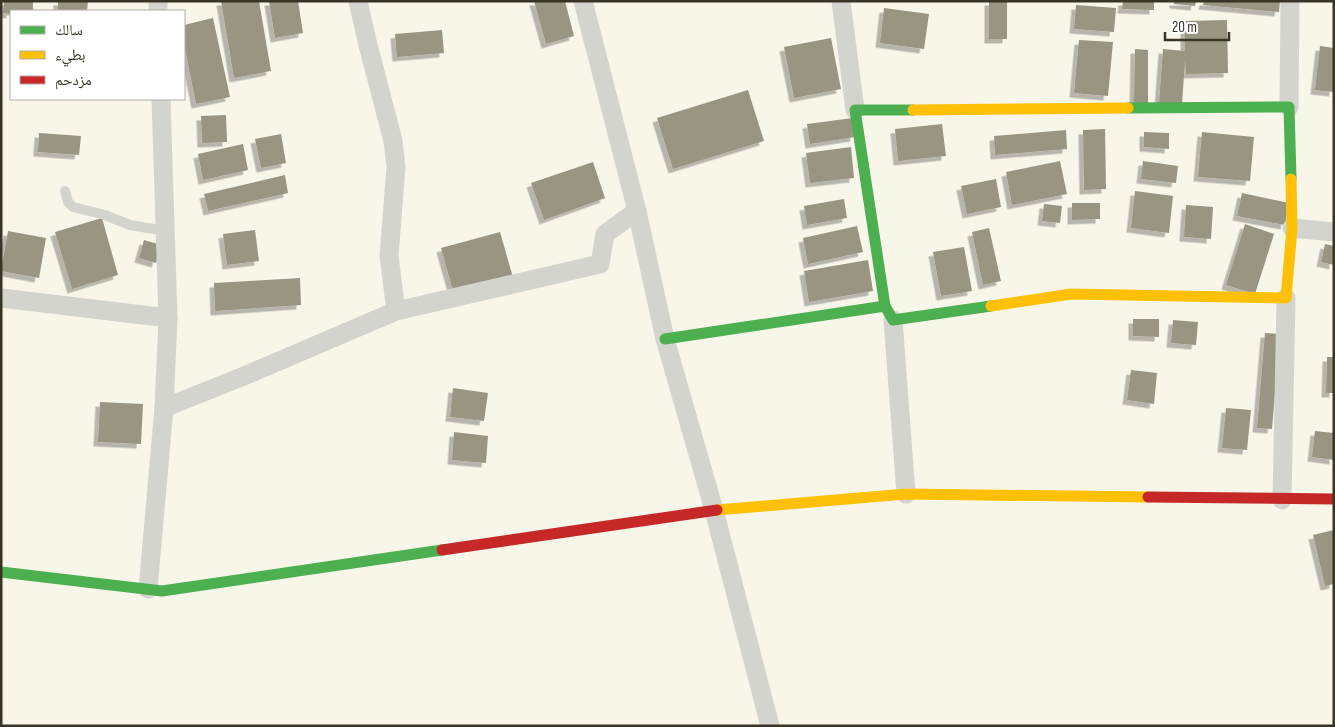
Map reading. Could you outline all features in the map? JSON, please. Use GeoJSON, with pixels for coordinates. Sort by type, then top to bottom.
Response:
{"type":"FeatureCollection","features":[{"type":"Feature","properties":{"kind":"street"},"geometry":{"type":"LineString","coordinates":[[358,1],[393,141],[396,167],[389,256],[396,311]]}},
{"type":"Feature","properties":{"kind":"street"},"geometry":{"type":"LineString","coordinates":[[582,1],[637,211],[665,339],[714,510],[770,726]]}},
{"type":"Feature","properties":{"kind":"street"},"geometry":{"type":"LineString","coordinates":[[841,1],[855,110],[889,313],[906,494]]}},
{"type":"Feature","properties":{"kind":"street"},"geometry":{"type":"LineString","coordinates":[[1282,500],[1286,298],[1292,228],[1289,107],[1290,1]]}},
{"type":"Feature","properties":{"kind":"street"},"geometry":{"type":"LineString","coordinates":[[148,589],[164,408],[168,318],[161,100]]}},
{"type":"Feature","properties":{"kind":"street"},"geometry":{"type":"LineString","coordinates":[[855,110],[1289,107]]}},
{"type":"Feature","properties":{"kind":"street"},"geometry":{"type":"LineString","coordinates":[[164,408],[396,311],[600,264],[605,234],[637,211]]}},
{"type":"Feature","properties":{"kind":"street"},"geometry":{"type":"LineString","coordinates":[[1292,228],[1334,232]]}},
{"type":"Feature","properties":{"kind":"street"},"geometry":{"type":"LineString","coordinates":[[665,339],[1072,294],[1286,298]]}},
{"type":"Feature","properties":{"kind":"street"},"geometry":{"type":"LineString","coordinates":[[1,298],[168,318]]}},
{"type":"Feature","properties":{"kind":"street"},"geometry":{"type":"LineString","coordinates":[[1,572],[162,591],[714,510],[906,494],[1334,500]]}},
{"type":"Feature","properties":{"kind":"lane"},"geometry":{"type":"LineString","coordinates":[[65,191],[68,202],[73,207],[105,215],[130,225],[166,231]]}},
{"type":"Feature","properties":{"kind":"building"},"geometry":{"type":"Polygon","coordinates":[[[4,1],[33,1],[33,10],[10,10],[10,14],[3,13],[4,1]]]}},
{"type":"Feature","properties":{"kind":"building"},"geometry":{"type":"Polygon","coordinates":[[[58,1],[88,1],[87,10],[58,10],[58,1]]]}},
{"type":"Feature","properties":{"kind":"building"},"geometry":{"type":"Polygon","coordinates":[[[221,1],[259,1],[271,71],[234,78],[221,1]]]}},
{"type":"Feature","properties":{"kind":"building"},"geometry":{"type":"Polygon","coordinates":[[[269,1],[298,1],[303,33],[275,38],[269,1]]]}},
{"type":"Feature","properties":{"kind":"building"},"geometry":{"type":"Polygon","coordinates":[[[534,1],[565,1],[574,36],[546,44],[534,1]]]}},
{"type":"Feature","properties":{"kind":"building"},"geometry":{"type":"Polygon","coordinates":[[[989,1],[1007,1],[1007,39],[989,39],[989,1]]]}},
{"type":"Feature","properties":{"kind":"building"},"geometry":{"type":"Polygon","coordinates":[[[1123,1],[1154,1],[1154,10],[1122,9],[1123,1]]]}},
{"type":"Feature","properties":{"kind":"building"},"geometry":{"type":"Polygon","coordinates":[[[1174,1],[1196,1],[1195,6],[1174,4],[1174,1]]]}},
{"type":"Feature","properties":{"kind":"building"},"geometry":{"type":"Polygon","coordinates":[[[1204,1],[1280,1],[1279,12],[1203,5],[1204,1]]]}},
{"type":"Feature","properties":{"kind":"building"},"geometry":{"type":"Polygon","coordinates":[[[1076,5],[1116,8],[1114,32],[1074,29],[1076,5]]]}},
{"type":"Feature","properties":{"kind":"building"},"geometry":{"type":"Polygon","coordinates":[[[884,8],[929,14],[924,49],[880,43],[884,8]]]}},
{"type":"Feature","properties":{"kind":"building"},"geometry":{"type":"Polygon","coordinates":[[[213,18],[230,97],[196,104],[185,49],[185,25],[213,18]]]}},
{"type":"Feature","properties":{"kind":"building"},"geometry":{"type":"Polygon","coordinates":[[[1227,20],[1228,73],[1186,74],[1185,61],[1182,104],[1159,103],[1163,49],[1185,51],[1185,21],[1227,20]]]}},
{"type":"Feature","properties":{"kind":"building"},"geometry":{"type":"Polygon","coordinates":[[[442,30],[444,53],[397,57],[395,34],[442,30]]]}},
{"type":"Feature","properties":{"kind":"building"},"geometry":{"type":"Polygon","coordinates":[[[831,38],[841,89],[794,98],[784,47],[831,38]]]}},
{"type":"Feature","properties":{"kind":"building"},"geometry":{"type":"Polygon","coordinates":[[[1079,40],[1113,42],[1108,96],[1074,93],[1079,40]]]}},
{"type":"Feature","properties":{"kind":"building"},"geometry":{"type":"Polygon","coordinates":[[[1320,46],[1334,48],[1334,92],[1315,90],[1320,46]]]}},
{"type":"Feature","properties":{"kind":"building"},"geometry":{"type":"Polygon","coordinates":[[[1135,49],[1148,50],[1148,103],[1134,103],[1135,49]]]}},
{"type":"Feature","properties":{"kind":"building"},"geometry":{"type":"Polygon","coordinates":[[[748,90],[764,141],[673,169],[657,118],[748,90]]]}},
{"type":"Feature","properties":{"kind":"building"},"geometry":{"type":"Polygon","coordinates":[[[226,115],[227,142],[202,143],[201,116],[226,115]]]}},
{"type":"Feature","properties":{"kind":"building"},"geometry":{"type":"Polygon","coordinates":[[[853,118],[855,137],[810,144],[807,124],[853,118]]]}},
{"type":"Feature","properties":{"kind":"building"},"geometry":{"type":"Polygon","coordinates":[[[942,124],[946,156],[898,161],[895,129],[942,124]]]}},
{"type":"Feature","properties":{"kind":"building"},"geometry":{"type":"Polygon","coordinates":[[[1105,129],[1106,189],[1084,190],[1083,130],[1105,129]]]}},
{"type":"Feature","properties":{"kind":"building"},"geometry":{"type":"Polygon","coordinates":[[[1066,130],[1067,149],[995,155],[994,136],[1066,130]]]}},
{"type":"Feature","properties":{"kind":"building"},"geometry":{"type":"Polygon","coordinates":[[[1144,132],[1169,133],[1169,149],[1144,147],[1144,132]]]}},
{"type":"Feature","properties":{"kind":"building"},"geometry":{"type":"Polygon","coordinates":[[[1202,132],[1254,137],[1250,181],[1198,177],[1202,132]]]}},
{"type":"Feature","properties":{"kind":"building"},"geometry":{"type":"Polygon","coordinates":[[[39,133],[81,136],[79,155],[38,152],[39,133]]]}},
{"type":"Feature","properties":{"kind":"building"},"geometry":{"type":"Polygon","coordinates":[[[281,134],[286,163],[261,168],[255,139],[281,134]]]}},
{"type":"Feature","properties":{"kind":"building"},"geometry":{"type":"Polygon","coordinates":[[[243,144],[248,170],[203,180],[198,154],[243,144]]]}},
{"type":"Feature","properties":{"kind":"building"},"geometry":{"type":"Polygon","coordinates":[[[851,147],[854,178],[810,183],[806,153],[851,147]]]}},
{"type":"Feature","properties":{"kind":"building"},"geometry":{"type":"Polygon","coordinates":[[[1060,161],[1067,194],[1012,205],[1006,172],[1060,161]]]}},
{"type":"Feature","properties":{"kind":"building"},"geometry":{"type":"Polygon","coordinates":[[[1143,161],[1178,166],[1176,183],[1141,179],[1143,161]]]}},
{"type":"Feature","properties":{"kind":"building"},"geometry":{"type":"Polygon","coordinates":[[[593,162],[605,198],[544,220],[531,183],[593,162]]]}},
{"type":"Feature","properties":{"kind":"building"},"geometry":{"type":"Polygon","coordinates":[[[285,175],[288,193],[208,211],[204,194],[285,175]]]}},
{"type":"Feature","properties":{"kind":"building"},"geometry":{"type":"Polygon","coordinates":[[[996,179],[1001,207],[967,214],[961,186],[996,179]]]}},
{"type":"Feature","properties":{"kind":"building"},"geometry":{"type":"Polygon","coordinates":[[[1135,191],[1173,196],[1169,233],[1131,228],[1135,191]]]}},
{"type":"Feature","properties":{"kind":"building"},"geometry":{"type":"Polygon","coordinates":[[[1242,193],[1289,203],[1285,225],[1237,216],[1242,193]]]}},
{"type":"Feature","properties":{"kind":"building"},"geometry":{"type":"Polygon","coordinates":[[[844,199],[847,218],[807,225],[804,206],[844,199]]]}},
{"type":"Feature","properties":{"kind":"building"},"geometry":{"type":"Polygon","coordinates":[[[1072,203],[1100,203],[1100,219],[1072,220],[1072,203]]]}},
{"type":"Feature","properties":{"kind":"building"},"geometry":{"type":"Polygon","coordinates":[[[1044,204],[1062,206],[1060,223],[1042,221],[1044,204]]]}},
{"type":"Feature","properties":{"kind":"building"},"geometry":{"type":"Polygon","coordinates":[[[1186,205],[1213,207],[1211,239],[1184,237],[1186,205]]]}},
{"type":"Feature","properties":{"kind":"building"},"geometry":{"type":"Polygon","coordinates":[[[102,218],[118,275],[72,289],[55,232],[102,218]]]}},
{"type":"Feature","properties":{"kind":"building"},"geometry":{"type":"Polygon","coordinates":[[[1245,224],[1274,234],[1255,294],[1226,285],[1245,224]]]}},
{"type":"Feature","properties":{"kind":"building"},"geometry":{"type":"Polygon","coordinates":[[[857,226],[863,252],[808,264],[803,238],[857,226]]]}},
{"type":"Feature","properties":{"kind":"building"},"geometry":{"type":"Polygon","coordinates":[[[989,228],[1001,281],[983,285],[972,232],[989,228]]]}},
{"type":"Feature","properties":{"kind":"building"},"geometry":{"type":"Polygon","coordinates":[[[255,230],[259,261],[227,265],[223,234],[255,230]]]}},
{"type":"Feature","properties":{"kind":"building"},"geometry":{"type":"Polygon","coordinates":[[[8,231],[46,238],[39,278],[1,271],[8,231]]]}},
{"type":"Feature","properties":{"kind":"building"},"geometry":{"type":"Polygon","coordinates":[[[500,232],[514,281],[455,298],[441,248],[500,232]]]}},
{"type":"Feature","properties":{"kind":"building"},"geometry":{"type":"Polygon","coordinates":[[[144,240],[161,245],[156,263],[139,258],[144,240]]]}},
{"type":"Feature","properties":{"kind":"building"},"geometry":{"type":"Polygon","coordinates":[[[1325,244],[1334,246],[1334,265],[1321,262],[1325,244]]]}},
{"type":"Feature","properties":{"kind":"building"},"geometry":{"type":"Polygon","coordinates":[[[964,247],[972,291],[941,296],[933,252],[964,247]]]}},
{"type":"Feature","properties":{"kind":"building"},"geometry":{"type":"Polygon","coordinates":[[[868,260],[873,291],[809,302],[804,271],[868,260]]]}},
{"type":"Feature","properties":{"kind":"building"},"geometry":{"type":"Polygon","coordinates":[[[300,278],[301,305],[215,311],[214,283],[300,278]]]}},
{"type":"Feature","properties":{"kind":"building"},"geometry":{"type":"Polygon","coordinates":[[[1133,319],[1159,319],[1159,337],[1133,336],[1133,319]]]}},
{"type":"Feature","properties":{"kind":"building"},"geometry":{"type":"Polygon","coordinates":[[[1173,320],[1198,322],[1196,345],[1171,343],[1173,320]]]}},
{"type":"Feature","properties":{"kind":"building"},"geometry":{"type":"Polygon","coordinates":[[[1265,333],[1280,334],[1272,429],[1257,428],[1265,333]]]}},
{"type":"Feature","properties":{"kind":"building"},"geometry":{"type":"Polygon","coordinates":[[[1327,357],[1334,357],[1334,393],[1326,393],[1327,357]]]}},
{"type":"Feature","properties":{"kind":"building"},"geometry":{"type":"Polygon","coordinates":[[[1131,370],[1157,373],[1154,404],[1127,400],[1131,370]]]}},
{"type":"Feature","properties":{"kind":"building"},"geometry":{"type":"Polygon","coordinates":[[[453,388],[488,393],[484,421],[450,417],[453,388]]]}},
{"type":"Feature","properties":{"kind":"building"},"geometry":{"type":"Polygon","coordinates":[[[100,402],[143,404],[141,444],[98,442],[100,402]]]}},
{"type":"Feature","properties":{"kind":"building"},"geometry":{"type":"Polygon","coordinates":[[[1226,408],[1251,410],[1247,450],[1222,448],[1226,408]]]}},
{"type":"Feature","properties":{"kind":"building"},"geometry":{"type":"Polygon","coordinates":[[[1315,431],[1334,433],[1334,460],[1312,457],[1315,431]]]}},
{"type":"Feature","properties":{"kind":"building"},"geometry":{"type":"Polygon","coordinates":[[[454,432],[488,436],[486,463],[452,460],[454,432]]]}},
{"type":"Feature","properties":{"kind":"building"},"geometry":{"type":"Polygon","coordinates":[[[1334,530],[1334,584],[1325,586],[1313,535],[1334,530]]]}},
{"type":"Feature","properties":{"kind":"traffic: fast"},"geometry":{"type":"LineString","coordinates":[[1128,108],[1289,107],[1291,179]]}},
{"type":"Feature","properties":{"kind":"traffic: fast"},"geometry":{"type":"LineString","coordinates":[[885,306],[855,110],[913,110]]}},
{"type":"Feature","properties":{"kind":"traffic: fast"},"geometry":{"type":"LineString","coordinates":[[665,339],[885,306],[893,320],[991,306]]}},
{"type":"Feature","properties":{"kind":"traffic: fast"},"geometry":{"type":"LineString","coordinates":[[1,572],[162,591],[442,550]]}},
{"type":"Feature","properties":{"kind":"traffic: slow"},"geometry":{"type":"LineString","coordinates":[[913,110],[1128,108]]}},
{"type":"Feature","properties":{"kind":"traffic: slow"},"geometry":{"type":"LineString","coordinates":[[991,306],[1071,294],[1286,298],[1292,228],[1291,179]]}},
{"type":"Feature","properties":{"kind":"traffic: slow"},"geometry":{"type":"LineString","coordinates":[[717,510],[906,494],[1148,497]]}},
{"type":"Feature","properties":{"kind":"traffic: jam"},"geometry":{"type":"LineString","coordinates":[[1148,497],[1334,499]]}},
{"type":"Feature","properties":{"kind":"traffic: jam"},"geometry":{"type":"LineString","coordinates":[[442,550],[717,510]]}}]}
